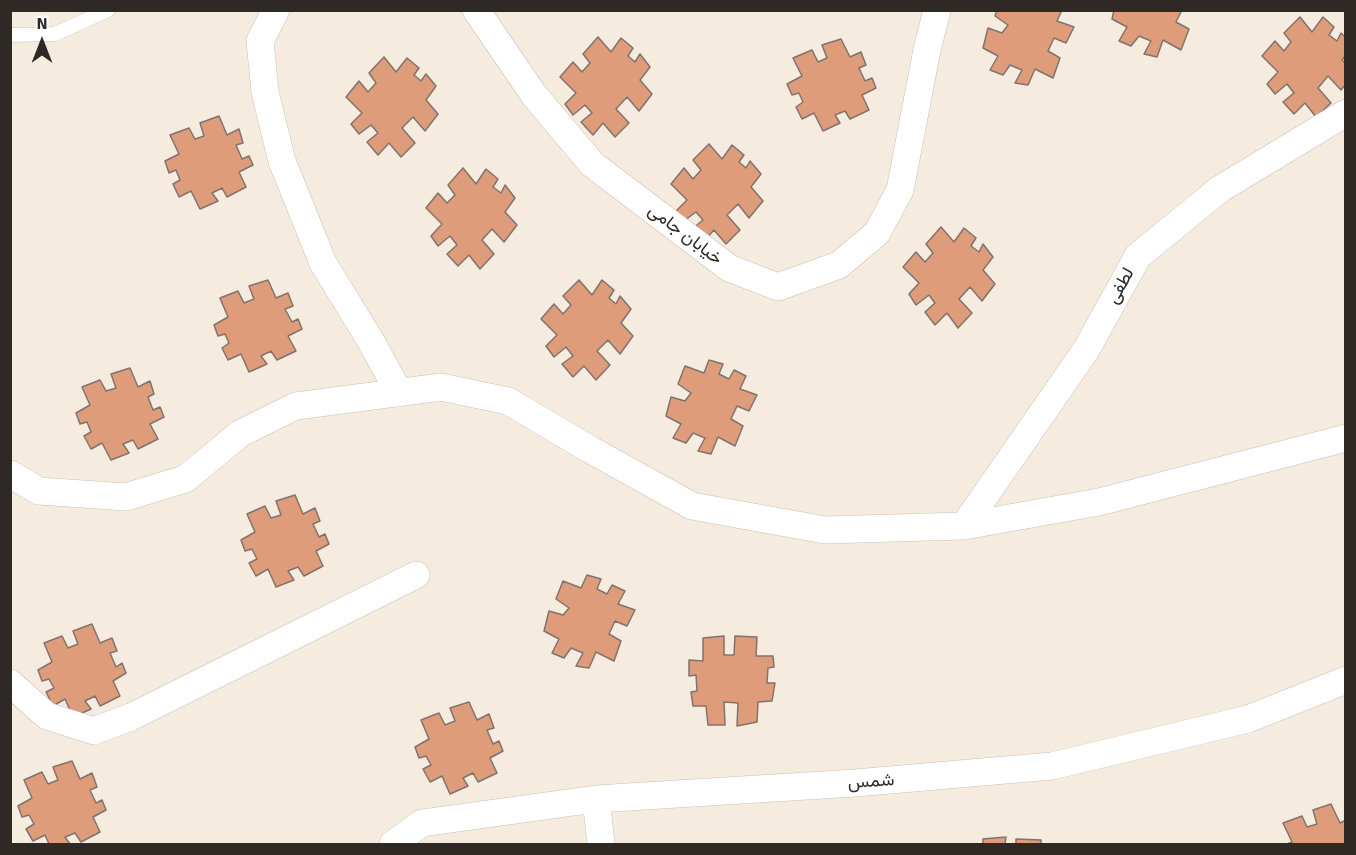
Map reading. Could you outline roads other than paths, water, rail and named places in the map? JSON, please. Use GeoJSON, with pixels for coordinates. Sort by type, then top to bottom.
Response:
{"type":"FeatureCollection","features":[{"type":"Feature","properties":{"kind":"street"},"geometry":{"type":"LineString","coordinates":[[276,10],[260,41],[265,92],[282,161],[323,263],[372,343],[399,393]]}},
{"type":"Feature","properties":{"kind":"street","name":"خیابان جامی"},"geometry":{"type":"LineString","coordinates":[[476,10],[534,95],[592,164],[729,268],[778,286],[839,265],[877,233],[900,190],[937,10]]}},
{"type":"Feature","properties":{"kind":"street","name":"لطفی"},"geometry":{"type":"LineString","coordinates":[[964,526],[1086,350],[1138,256],[1220,189],[1346,113]]}},
{"type":"Feature","properties":{"kind":"street"},"geometry":{"type":"LineString","coordinates":[[10,474],[39,491],[126,497],[185,479],[240,433],[296,406],[441,387],[508,401],[692,506],[825,530],[964,526],[1099,502],[1346,438]]}},
{"type":"Feature","properties":{"kind":"street"},"geometry":{"type":"LineString","coordinates":[[10,683],[47,716],[94,731],[131,717],[416,575]]}},
{"type":"Feature","properties":{"kind":"street","name":"شمس"},"geometry":{"type":"LineString","coordinates":[[393,844],[422,822],[596,799],[855,783],[1052,766],[1248,719],[1346,680]]}},
{"type":"Feature","properties":{"kind":"street"},"geometry":{"type":"LineString","coordinates":[[596,799],[601,844]]}},
{"type":"Feature","properties":{"kind":"lane"},"geometry":{"type":"LineString","coordinates":[[10,35],[55,34],[108,10]]}}]}
